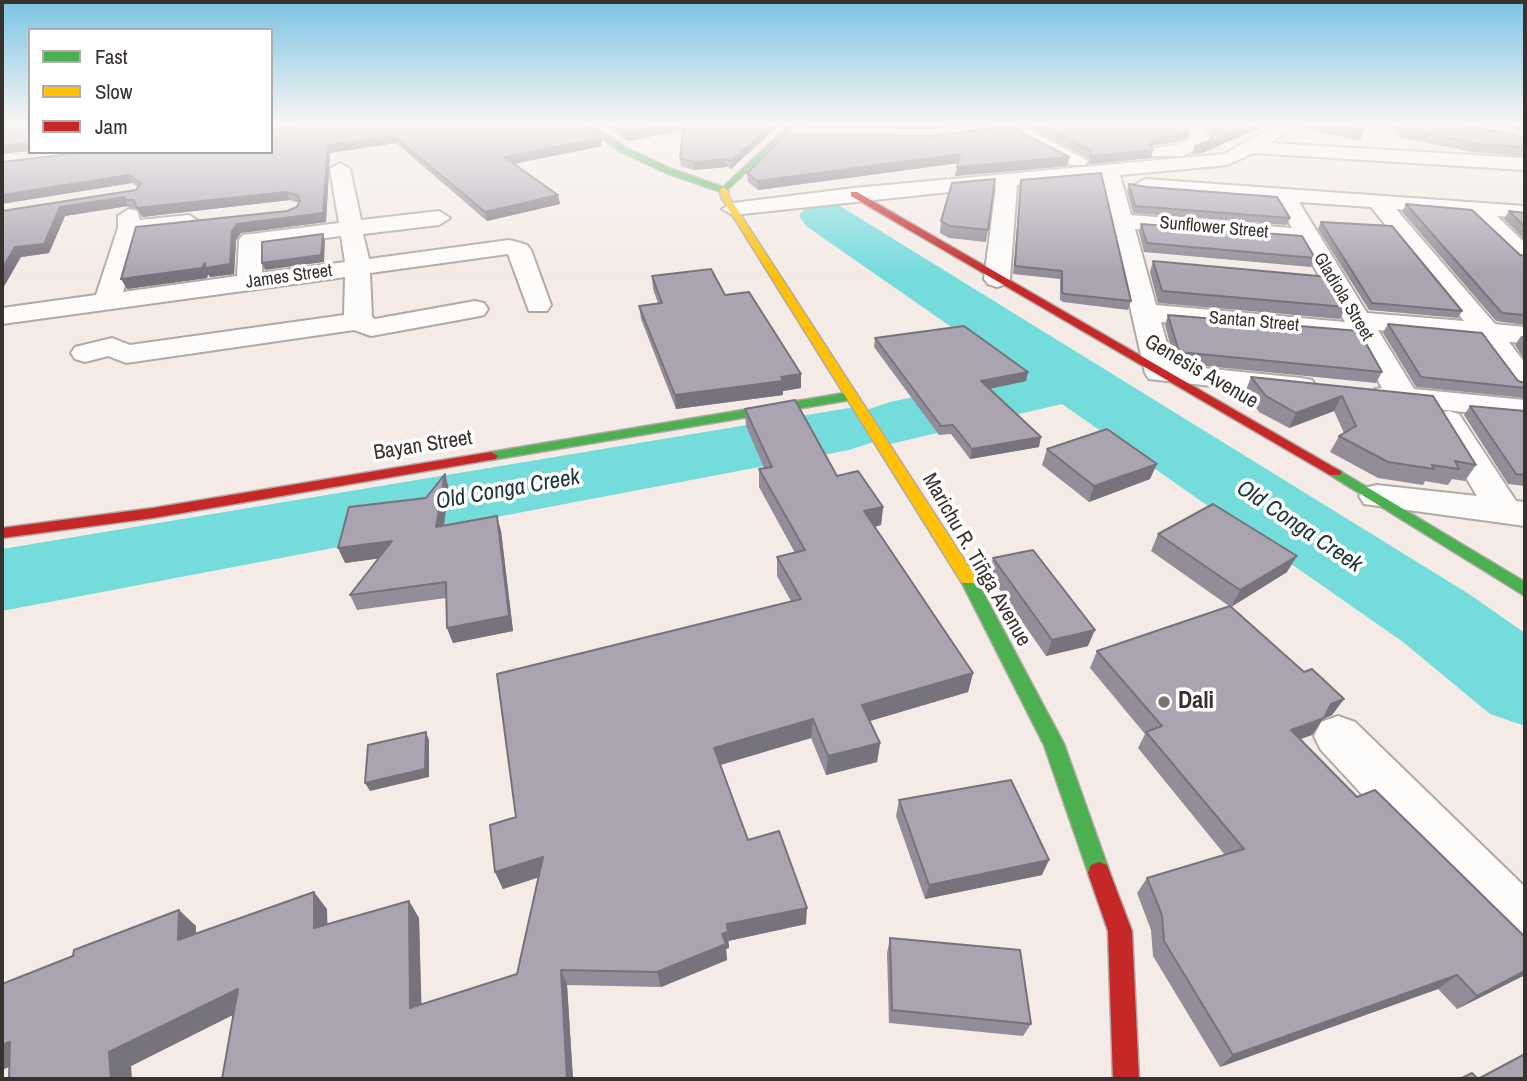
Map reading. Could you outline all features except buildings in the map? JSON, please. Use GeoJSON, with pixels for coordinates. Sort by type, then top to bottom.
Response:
{"type":"FeatureCollection","features":[{"type":"Feature","properties":{"kind":"street"},"geometry":{"type":"LineString","coordinates":[[341,173],[358,267],[358,321]]}},
{"type":"Feature","properties":{"kind":"street"},"geometry":{"type":"LineString","coordinates":[[674,173],[727,199],[854,194],[1007,180],[1128,173]]}},
{"type":"Feature","properties":{"kind":"street"},"geometry":{"type":"LineString","coordinates":[[727,199],[753,173]]}},
{"type":"Feature","properties":{"kind":"street"},"geometry":{"type":"LineString","coordinates":[[727,199],[957,173]]}},
{"type":"Feature","properties":{"kind":"street"},"geometry":{"type":"LineString","coordinates":[[1489,173],[1525,204]]}},
{"type":"Feature","properties":{"kind":"street"},"geometry":{"type":"LineString","coordinates":[[1110,176],[1284,195],[1525,212]]}},
{"type":"Feature","properties":{"kind":"street"},"geometry":{"type":"LineString","coordinates":[[1110,176],[1160,373],[1525,409]]}},
{"type":"Feature","properties":{"kind":"street"},"geometry":{"type":"LineString","coordinates":[[997,279],[1007,180]]}},
{"type":"Feature","properties":{"kind":"street","name":"Genesis Avenue"},"geometry":{"type":"LineString","coordinates":[[854,194],[997,279],[1377,496],[1525,590]]}},
{"type":"Feature","properties":{"kind":"street","name":"Gladiola Street"},"geometry":{"type":"LineString","coordinates":[[1284,195],[1361,326],[1515,513]]}},
{"type":"Feature","properties":{"kind":"street","name":"Marichu R. Tiñga Avenue"},"geometry":{"type":"LineString","coordinates":[[727,199],[851,396],[939,529],[976,593],[1054,744],[1120,931],[1126,1079]]}},
{"type":"Feature","properties":{"kind":"street"},"geometry":{"type":"LineString","coordinates":[[1377,201],[1488,332],[1525,383]]}},
{"type":"Feature","properties":{"kind":"street"},"geometry":{"type":"LineString","coordinates":[[320,207],[349,217]]}},
{"type":"Feature","properties":{"kind":"street"},"geometry":{"type":"LineString","coordinates":[[1476,209],[1525,256]]}},
{"type":"Feature","properties":{"kind":"street"},"geometry":{"type":"LineString","coordinates":[[225,243],[251,240],[349,217],[439,218]]}},
{"type":"Feature","properties":{"kind":"street"},"geometry":{"type":"LineString","coordinates":[[107,302],[129,222],[211,219]]}},
{"type":"Feature","properties":{"kind":"street","name":"Sunflower Street"},"geometry":{"type":"LineString","coordinates":[[1121,221],[1307,236]]}},
{"type":"Feature","properties":{"kind":"street"},"geometry":{"type":"LineString","coordinates":[[249,282],[251,240]]}},
{"type":"Feature","properties":{"kind":"street","name":"James Street"},"geometry":{"type":"LineString","coordinates":[[2,316],[514,248],[519,250],[538,305]]}},
{"type":"Feature","properties":{"kind":"street"},"geometry":{"type":"LineString","coordinates":[[121,254],[147,251]]}},
{"type":"Feature","properties":{"kind":"street"},"geometry":{"type":"LineString","coordinates":[[1131,260],[1158,263]]}},
{"type":"Feature","properties":{"kind":"street"},"geometry":{"type":"LineString","coordinates":[[1307,276],[1334,279]]}},
{"type":"Feature","properties":{"kind":"street"},"geometry":{"type":"LineString","coordinates":[[85,353],[111,347],[127,354],[358,321],[371,328],[475,309]]}},
{"type":"Feature","properties":{"kind":"street","name":"Santan Street"},"geometry":{"type":"LineString","coordinates":[[1144,312],[1525,335]]}},
{"type":"Feature","properties":{"kind":"street","name":"Bayan Street"},"geometry":{"type":"LineString","coordinates":[[2,533],[153,513],[851,396]]}},
{"type":"Feature","properties":{"kind":"street"},"geometry":{"type":"LineString","coordinates":[[1377,496],[1515,513]]}},
{"type":"Feature","properties":{"kind":"street"},"geometry":{"type":"LineString","coordinates":[[1338,736],[1525,927]]}},
{"type":"Feature","properties":{"kind":"waterway","name":"Old Conga Creek"},"geometry":{"type":"LineString","coordinates":[[823,216],[1436,618],[1525,686]]}},
{"type":"Feature","properties":{"kind":"waterway","name":"Old Conga Creek"},"geometry":{"type":"LineString","coordinates":[[890,423],[1039,390]]}},
{"type":"Feature","properties":{"kind":"waterway","name":"Old Conga Creek"},"geometry":{"type":"LineString","coordinates":[[2,580],[849,429]]}},
{"type":"Feature","properties":{"kind":"traffic: fast"},"geometry":{"type":"LineString","coordinates":[[676,173],[724,190]]}},
{"type":"Feature","properties":{"kind":"traffic: fast"},"geometry":{"type":"LineString","coordinates":[[724,190],[742,173]]}},
{"type":"Feature","properties":{"kind":"traffic: fast"},"geometry":{"type":"LineString","coordinates":[[491,456],[851,396]]}},
{"type":"Feature","properties":{"kind":"traffic: fast"},"geometry":{"type":"LineString","coordinates":[[1335,472],[1525,590]]}},
{"type":"Feature","properties":{"kind":"traffic: fast"},"geometry":{"type":"LineString","coordinates":[[968,579],[1054,744],[1099,873]]}},
{"type":"Feature","properties":{"kind":"traffic: slow"},"geometry":{"type":"LineString","coordinates":[[724,190],[725,197],[968,579]]}},
{"type":"Feature","properties":{"kind":"traffic: jam"},"geometry":{"type":"LineString","coordinates":[[854,194],[1335,472]]}},
{"type":"Feature","properties":{"kind":"traffic: jam"},"geometry":{"type":"LineString","coordinates":[[2,533],[153,513],[491,456]]}},
{"type":"Feature","properties":{"kind":"traffic: jam"},"geometry":{"type":"LineString","coordinates":[[1099,873],[1120,931],[1126,1079]]}},
{"type":"Feature","properties":{"kind":"place","name":"Dali"},"geometry":{"type":"Point","coordinates":[1164,702]}}]}
